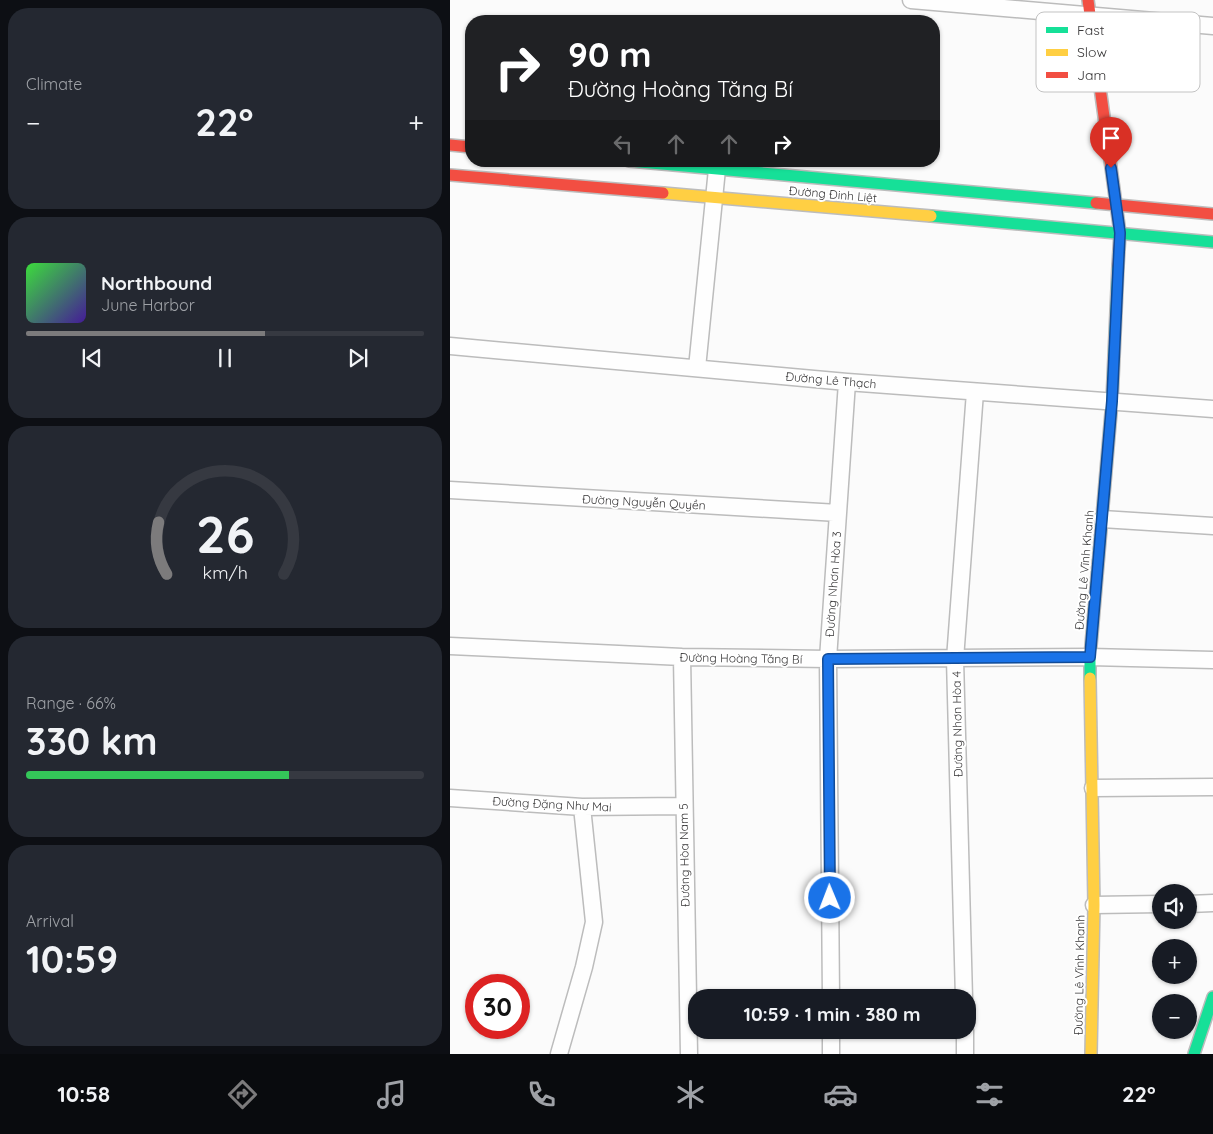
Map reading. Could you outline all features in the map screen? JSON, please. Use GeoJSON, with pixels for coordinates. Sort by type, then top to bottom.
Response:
{"type":"FeatureCollection","features":[{"type":"Feature","properties":{"kind":"street"},"geometry":{"type":"LineString","coordinates":[[911,0],[1089,8],[1117,12]]}},
{"type":"Feature","properties":{"kind":"street"},"geometry":{"type":"LineString","coordinates":[[1200,24],[1213,26]]}},
{"type":"Feature","properties":{"kind":"street","name":"Đường Lê Vĩnh Khanh"},"geometry":{"type":"LineString","coordinates":[[1092,1054],[1094,905],[1090,657],[1112,401],[1120,233],[1100,92]]}},
{"type":"Feature","properties":{"kind":"street"},"geometry":{"type":"LineString","coordinates":[[450,145],[465,146]]}},
{"type":"Feature","properties":{"kind":"street","name":"Đường Đinh Liệt"},"geometry":{"type":"LineString","coordinates":[[687,167],[1213,214]]}},
{"type":"Feature","properties":{"kind":"street"},"geometry":{"type":"LineString","coordinates":[[697,368],[716,170]]}},
{"type":"Feature","properties":{"kind":"street","name":"Đường Đinh Liệt"},"geometry":{"type":"LineString","coordinates":[[450,175],[1213,242]]}},
{"type":"Feature","properties":{"kind":"street","name":"Đường Lê Thạch"},"geometry":{"type":"LineString","coordinates":[[450,346],[847,382],[1213,409]]}},
{"type":"Feature","properties":{"kind":"street","name":"Đường Nhơn Hòa 3"},"geometry":{"type":"LineString","coordinates":[[831,989],[828,659],[847,382]]}},
{"type":"Feature","properties":{"kind":"street","name":"Đường Nhơn Hòa 4"},"geometry":{"type":"LineString","coordinates":[[964,989],[955,659],[975,392]]}},
{"type":"Feature","properties":{"kind":"street","name":"Đường Nguyễn Quyền"},"geometry":{"type":"LineString","coordinates":[[450,490],[838,513]]}},
{"type":"Feature","properties":{"kind":"street"},"geometry":{"type":"LineString","coordinates":[[1102,519],[1213,526]]}},
{"type":"Feature","properties":{"kind":"street","name":"Đường Hoàng Tăng Bí"},"geometry":{"type":"LineString","coordinates":[[450,646],[682,657],[955,659],[1090,657],[1213,660]]}},
{"type":"Feature","properties":{"kind":"street","name":"Đường Hòa Nam 5"},"geometry":{"type":"LineString","coordinates":[[682,657],[683,806],[689,1054]]}},
{"type":"Feature","properties":{"kind":"street"},"geometry":{"type":"LineString","coordinates":[[1093,788],[1213,787]]}},
{"type":"Feature","properties":{"kind":"street","name":"Đường Đặng Như Mai"},"geometry":{"type":"LineString","coordinates":[[450,798],[582,808],[683,806]]}},
{"type":"Feature","properties":{"kind":"street"},"geometry":{"type":"LineString","coordinates":[[559,1054],[584,967],[594,922],[582,808]]}},
{"type":"Feature","properties":{"kind":"street"},"geometry":{"type":"LineString","coordinates":[[1197,904],[1213,903]]}},
{"type":"Feature","properties":{"kind":"street"},"geometry":{"type":"LineString","coordinates":[[1094,905],[1152,904]]}},
{"type":"Feature","properties":{"kind":"street"},"geometry":{"type":"LineString","coordinates":[[1194,1054],[1213,997]]}},
{"type":"Feature","properties":{"kind":"street"},"geometry":{"type":"LineString","coordinates":[[831,1039],[831,1054]]}},
{"type":"Feature","properties":{"kind":"street"},"geometry":{"type":"LineString","coordinates":[[965,1039],[965,1054]]}},
{"type":"Feature","properties":{"kind":"traffic: fast"},"geometry":{"type":"LineString","coordinates":[[696,167],[1096,203]]}},
{"type":"Feature","properties":{"kind":"traffic: fast"},"geometry":{"type":"LineString","coordinates":[[931,216],[1213,242]]}},
{"type":"Feature","properties":{"kind":"traffic: fast"},"geometry":{"type":"LineString","coordinates":[[1090,678],[1090,657],[1112,401],[1118,266]]}},
{"type":"Feature","properties":{"kind":"traffic: fast"},"geometry":{"type":"LineString","coordinates":[[1194,1054],[1213,997]]}},
{"type":"Feature","properties":{"kind":"traffic: slow"},"geometry":{"type":"LineString","coordinates":[[663,193],[931,216]]}},
{"type":"Feature","properties":{"kind":"traffic: slow"},"geometry":{"type":"LineString","coordinates":[[1090,678],[1094,905],[1091,1054]]}},
{"type":"Feature","properties":{"kind":"traffic: jam"},"geometry":{"type":"LineString","coordinates":[[1088,0],[1090,12]]}},
{"type":"Feature","properties":{"kind":"traffic: jam"},"geometry":{"type":"LineString","coordinates":[[1101,92],[1120,233],[1118,266]]}},
{"type":"Feature","properties":{"kind":"traffic: jam"},"geometry":{"type":"LineString","coordinates":[[450,145],[465,146]]}},
{"type":"Feature","properties":{"kind":"traffic: jam"},"geometry":{"type":"LineString","coordinates":[[450,175],[663,193]]}},
{"type":"Feature","properties":{"kind":"traffic: jam"},"geometry":{"type":"LineString","coordinates":[[1096,203],[1213,214]]}},
{"type":"Feature","properties":{"kind":"route"},"geometry":{"type":"LineString","coordinates":[[830,898],[828,659],[1090,657],[1112,401],[1120,233],[1111,168]]}}]}
